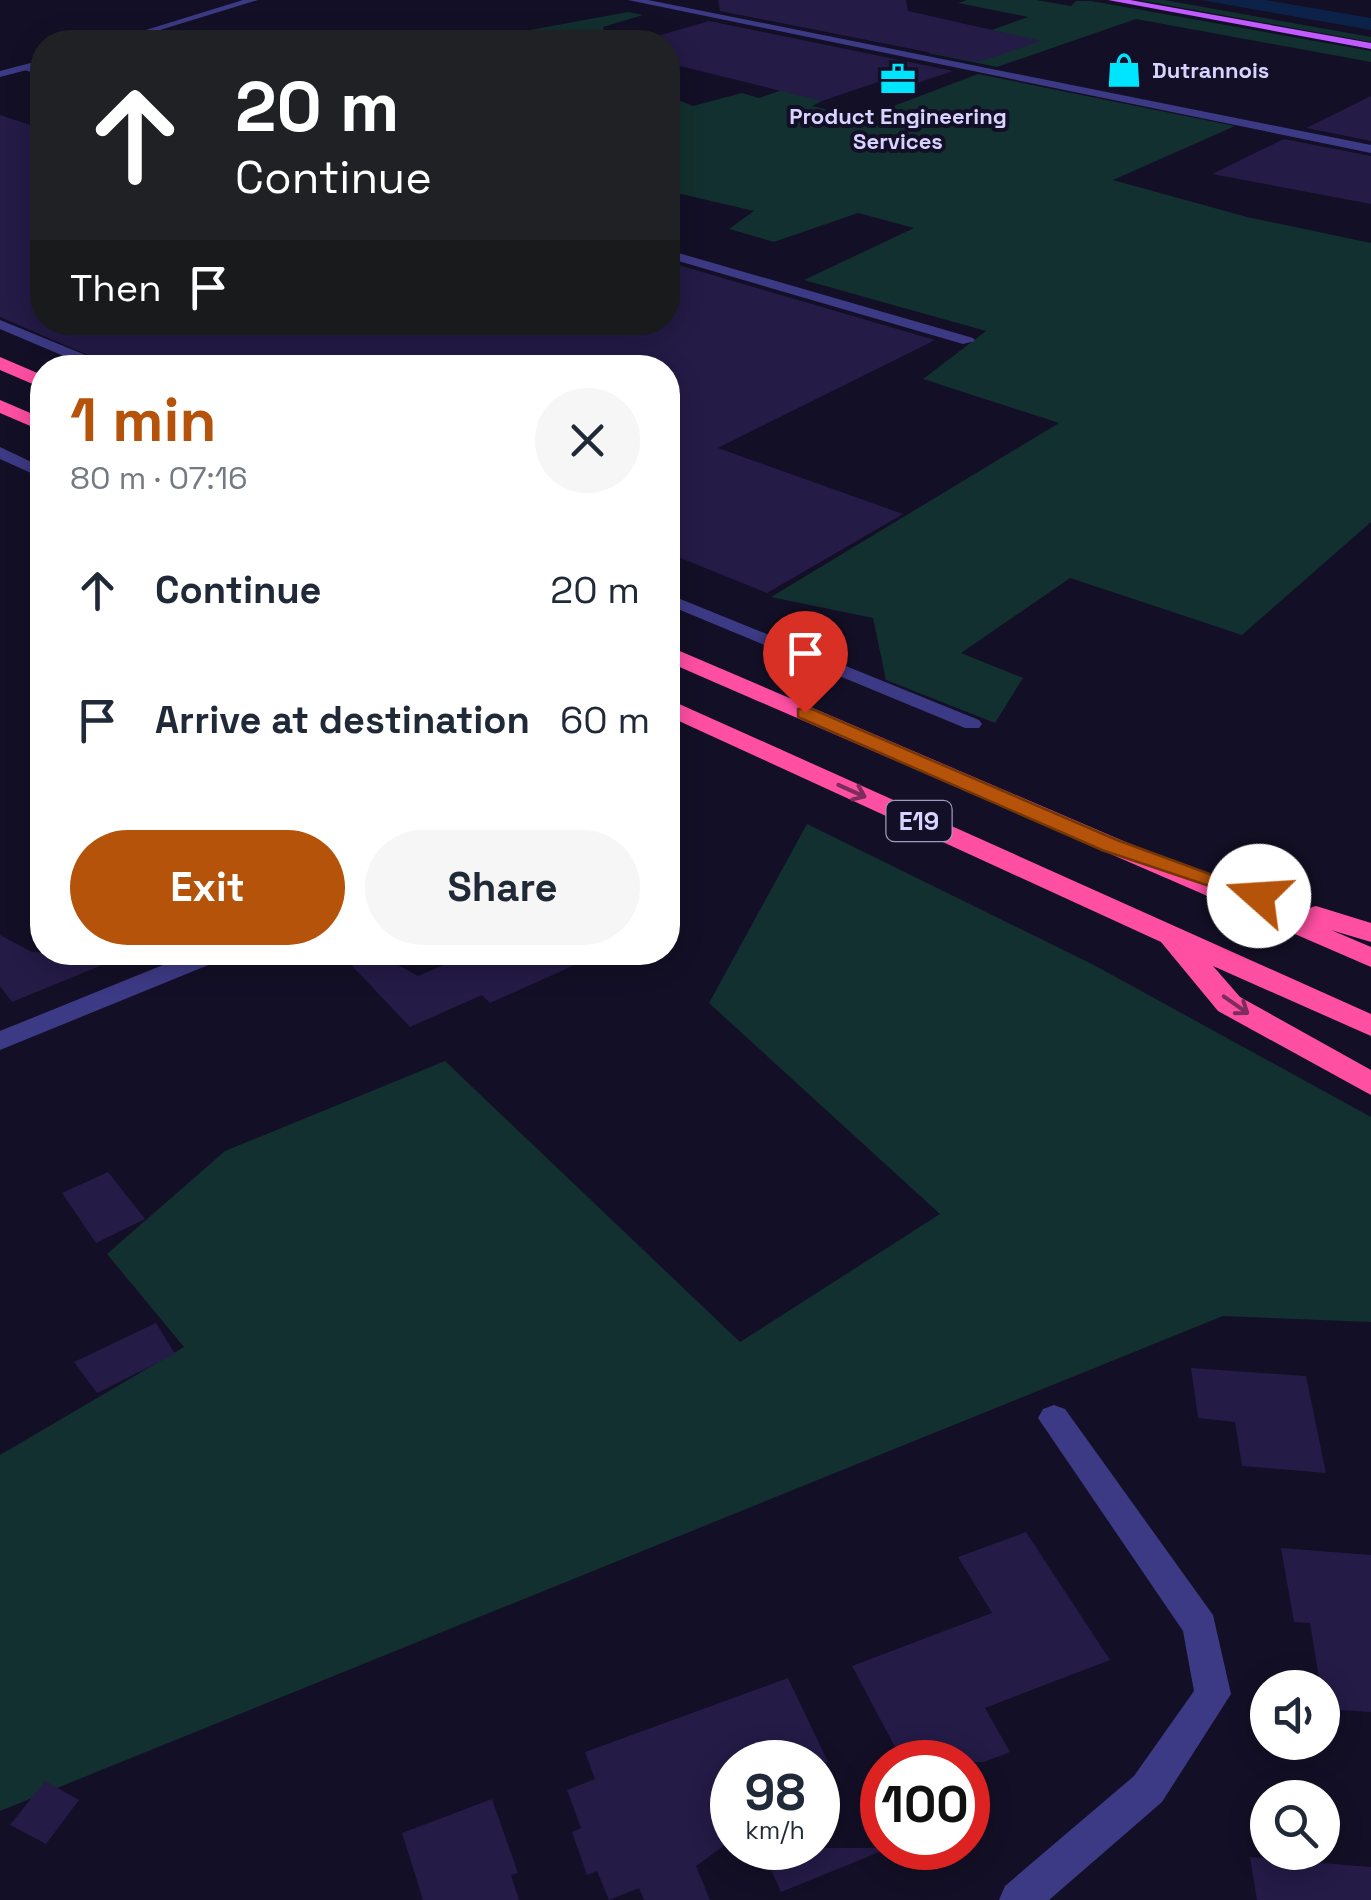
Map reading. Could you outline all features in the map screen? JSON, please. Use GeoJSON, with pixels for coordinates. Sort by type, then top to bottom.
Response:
{"type":"FeatureCollection","features":[{"type":"Feature","properties":{"kind":"highway"},"geometry":{"type":"LineString","coordinates":[[0,363],[30,377]]}},
{"type":"Feature","properties":{"kind":"highway"},"geometry":{"type":"LineString","coordinates":[[0,406],[30,420]]}},
{"type":"Feature","properties":{"kind":"highway","name":"E19"},"geometry":{"type":"LineString","coordinates":[[680,658],[1371,958]]}},
{"type":"Feature","properties":{"kind":"highway","name":"E19"},"geometry":{"type":"LineString","coordinates":[[680,713],[1371,1026]]}},
{"type":"Feature","properties":{"kind":"highway"},"geometry":{"type":"LineString","coordinates":[[1110,845],[1371,933]]}},
{"type":"Feature","properties":{"kind":"highway"},"geometry":{"type":"LineString","coordinates":[[1170,934],[1229,1004],[1371,1084]]}},
{"type":"Feature","properties":{"kind":"main road"},"geometry":{"type":"LineString","coordinates":[[1113,0],[1371,46]]}},
{"type":"Feature","properties":{"kind":"street"},"geometry":{"type":"LineString","coordinates":[[152,30],[252,0]]}},
{"type":"Feature","properties":{"kind":"street"},"geometry":{"type":"LineString","coordinates":[[633,0],[1371,150]]}},
{"type":"Feature","properties":{"kind":"street"},"geometry":{"type":"LineString","coordinates":[[0,60],[27,68]]}},
{"type":"Feature","properties":{"kind":"street"},"geometry":{"type":"LineString","coordinates":[[0,74],[30,67]]}},
{"type":"Feature","properties":{"kind":"street"},"geometry":{"type":"LineString","coordinates":[[0,452],[30,467]]}},
{"type":"Feature","properties":{"kind":"street"},"geometry":{"type":"LineString","coordinates":[[0,1041],[187,965]]}},
{"type":"Feature","properties":{"kind":"street"},"geometry":{"type":"LineString","coordinates":[[1019,1900],[1148,1790],[1213,1694],[1200,1626],[1054,1418]]}},
{"type":"Feature","properties":{"kind":"lane"},"geometry":{"type":"LineString","coordinates":[[680,257],[968,341]]}},
{"type":"Feature","properties":{"kind":"lane"},"geometry":{"type":"LineString","coordinates":[[0,324],[75,355]]}},
{"type":"Feature","properties":{"kind":"lane"},"geometry":{"type":"LineString","coordinates":[[680,604],[972,724]]}},
{"type":"Feature","properties":{"kind":"green space"},"geometry":{"type":"Polygon","coordinates":[[[1036,0],[1071,6],[1076,1],[1091,1],[1371,51],[1371,62],[1136,19],[997,67],[928,53],[1028,17],[958,3],[1036,0]]]}},
{"type":"Feature","properties":{"kind":"green space"},"geometry":{"type":"Polygon","coordinates":[[[1139,0],[1164,0],[1371,37],[1371,42],[1139,0]]]}},
{"type":"Feature","properties":{"kind":"green space"},"geometry":{"type":"Polygon","coordinates":[[[628,12],[643,15],[603,27],[604,30],[530,30],[628,12]]]}},
{"type":"Feature","properties":{"kind":"green space"},"geometry":{"type":"Polygon","coordinates":[[[850,66],[822,101],[812,106],[862,118],[978,74],[1235,126],[1113,180],[1247,217],[1371,243],[1371,522],[1242,635],[1070,578],[961,653],[1023,678],[995,723],[886,680],[873,618],[771,597],[1059,423],[923,379],[986,331],[804,280],[914,228],[858,213],[774,242],[729,229],[754,211],[680,194],[680,101],[693,106],[742,93],[759,98],[850,66]]]}},
{"type":"Feature","properties":{"kind":"green space"},"geometry":{"type":"Polygon","coordinates":[[[807,824],[1092,964],[1371,1117],[1371,1322],[1223,1316],[0,1811],[0,1455],[184,1347],[107,1254],[225,1151],[445,1061],[740,1342],[940,1214],[709,1003],[807,824]]]}},
{"type":"Feature","properties":{"kind":"water"},"geometry":{"type":"Polygon","coordinates":[[[1201,0],[1265,0],[1371,18],[1371,30],[1201,0]]]}},
{"type":"Feature","properties":{"kind":"building"},"geometry":{"type":"Polygon","coordinates":[[[718,0],[906,0],[908,11],[1041,41],[978,62],[720,11],[718,0]]]}},
{"type":"Feature","properties":{"kind":"building"},"geometry":{"type":"Polygon","coordinates":[[[709,21],[953,71],[902,88],[878,82],[822,101],[680,66],[678,30],[709,21]]]}},
{"type":"Feature","properties":{"kind":"building"},"geometry":{"type":"Polygon","coordinates":[[[1371,96],[1371,141],[1306,128],[1371,96]]]}},
{"type":"Feature","properties":{"kind":"building"},"geometry":{"type":"Polygon","coordinates":[[[0,115],[30,125],[30,330],[0,317],[0,115]]]}},
{"type":"Feature","properties":{"kind":"building"},"geometry":{"type":"Polygon","coordinates":[[[1284,139],[1371,156],[1371,204],[1212,174],[1284,139]]]}},
{"type":"Feature","properties":{"kind":"building"},"geometry":{"type":"Polygon","coordinates":[[[680,266],[935,340],[718,448],[903,514],[767,593],[680,558],[680,355],[88,355],[42,335],[680,335],[680,266]]]}},
{"type":"Feature","properties":{"kind":"building"},"geometry":{"type":"Polygon","coordinates":[[[0,935],[30,951],[30,965],[102,965],[12,1002],[0,986],[0,935]]]}},
{"type":"Feature","properties":{"kind":"building"},"geometry":{"type":"Polygon","coordinates":[[[351,965],[398,965],[418,976],[444,965],[575,965],[490,1003],[482,995],[410,1027],[351,965]]]}},
{"type":"Feature","properties":{"kind":"building"},"geometry":{"type":"Polygon","coordinates":[[[108,1172],[145,1219],[96,1243],[62,1193],[108,1172]]]}},
{"type":"Feature","properties":{"kind":"building"},"geometry":{"type":"Polygon","coordinates":[[[156,1323],[175,1354],[97,1393],[74,1362],[156,1323]]]}},
{"type":"Feature","properties":{"kind":"building"},"geometry":{"type":"Polygon","coordinates":[[[1191,1368],[1306,1376],[1326,1473],[1242,1466],[1235,1422],[1198,1418],[1191,1368]]]}},
{"type":"Feature","properties":{"kind":"building"},"geometry":{"type":"Polygon","coordinates":[[[1026,1532],[1110,1660],[985,1708],[1010,1752],[990,1760],[990,1740],[891,1740],[852,1666],[992,1613],[958,1557],[1026,1532]]]}},
{"type":"Feature","properties":{"kind":"building"},"geometry":{"type":"Polygon","coordinates":[[[1281,1548],[1371,1555],[1371,1712],[1340,1710],[1340,1670],[1318,1670],[1310,1623],[1294,1622],[1281,1548]]]}},
{"type":"Feature","properties":{"kind":"building"},"geometry":{"type":"Polygon","coordinates":[[[788,1678],[818,1740],[710,1740],[710,1856],[696,1866],[710,1900],[644,1900],[639,1888],[609,1900],[597,1871],[587,1875],[572,1832],[581,1828],[567,1790],[595,1779],[585,1752],[788,1678]]]}},
{"type":"Feature","properties":{"kind":"building"},"geometry":{"type":"Polygon","coordinates":[[[45,1781],[79,1800],[46,1844],[10,1825],[45,1781]]]}},
{"type":"Feature","properties":{"kind":"building"},"geometry":{"type":"Polygon","coordinates":[[[492,1799],[518,1873],[511,1875],[519,1900],[423,1900],[402,1833],[492,1799]]]}},
{"type":"Feature","properties":{"kind":"building"},"geometry":{"type":"Polygon","coordinates":[[[840,1848],[860,1848],[860,1860],[840,1868],[840,1848]]]}},
{"type":"Feature","properties":{"kind":"building"},"geometry":{"type":"Polygon","coordinates":[[[1340,1864],[1371,1867],[1371,1900],[1257,1900],[1252,1870],[1340,1870],[1340,1864]]]}},
{"type":"Feature","properties":{"kind":"building"},"geometry":{"type":"Polygon","coordinates":[[[771,1870],[835,1870],[781,1892],[771,1870]]]}},
{"type":"Feature","properties":{"kind":"place","name":"Dutrannois"},"geometry":{"type":"Point","coordinates":[1124,70]}},
{"type":"Feature","properties":{"kind":"place","name":"Product Engineering Services"},"geometry":{"type":"Point","coordinates":[898,79]}},
{"type":"Feature","properties":{"kind":"route"},"geometry":{"type":"LineString","coordinates":[[805,713],[1110,845],[1259,896]]}}]}
